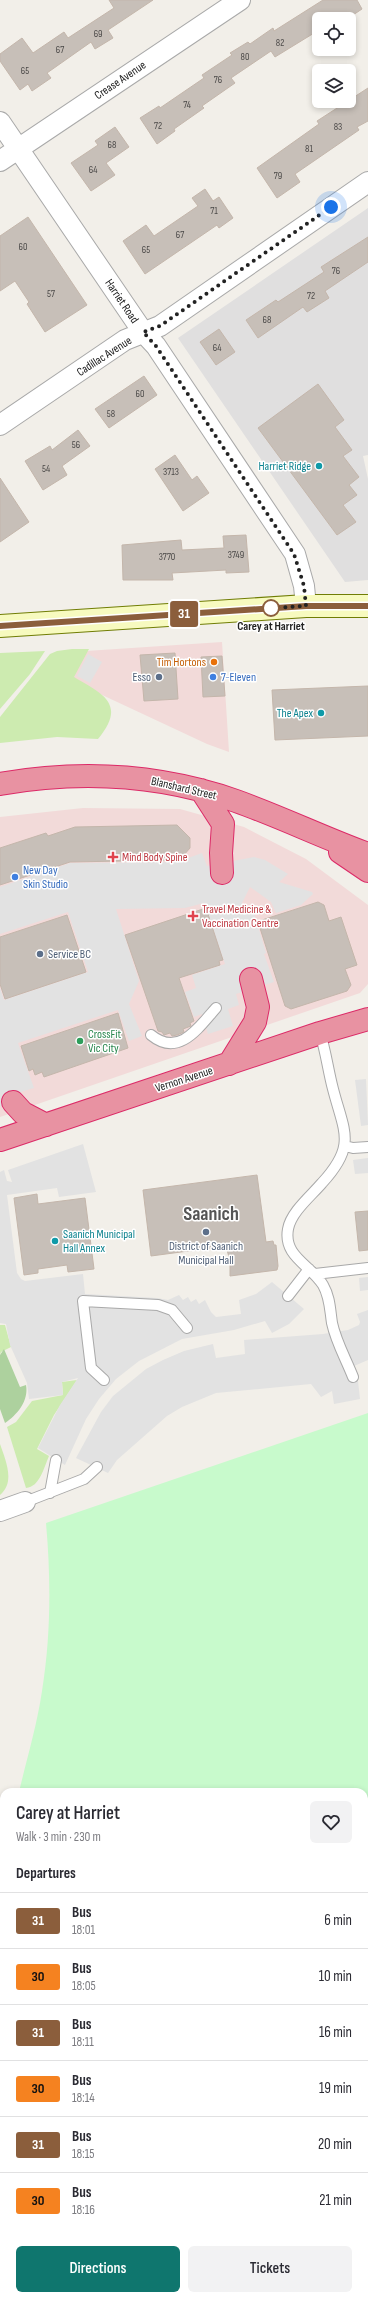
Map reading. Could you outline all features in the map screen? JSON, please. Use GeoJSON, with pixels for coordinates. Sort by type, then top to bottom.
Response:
{"type":"FeatureCollection","features":[{"type":"Feature","properties":{"kind":"highway","name":"Blanshard Street"},"geometry":{"type":"LineString","coordinates":[[0,784],[52,776],[124,777],[165,782],[201,790],[235,801],[312,832],[365,851]]}},
{"type":"Feature","properties":{"kind":"highway"},"geometry":{"type":"LineString","coordinates":[[201,790],[223,824],[221,853],[222,873]]}},
{"type":"Feature","properties":{"kind":"highway"},"geometry":{"type":"LineString","coordinates":[[312,832],[368,871]]}},
{"type":"Feature","properties":{"kind":"highway"},"geometry":{"type":"LineString","coordinates":[[229,1064],[255,1022],[258,1007],[251,979]]}},
{"type":"Feature","properties":{"kind":"highway"},"geometry":{"type":"LineString","coordinates":[[329,1031],[368,1005]]}},
{"type":"Feature","properties":{"kind":"highway","name":"Vernon Avenue"},"geometry":{"type":"LineString","coordinates":[[0,1140],[368,1019]]}},
{"type":"Feature","properties":{"kind":"highway"},"geometry":{"type":"LineString","coordinates":[[12,1102],[24,1113],[46,1125]]}},
{"type":"Feature","properties":{"kind":"street","name":"Crease Avenue"},"geometry":{"type":"LineString","coordinates":[[0,161],[240,0]]}},
{"type":"Feature","properties":{"kind":"street","name":"Harriet Road"},"geometry":{"type":"LineString","coordinates":[[0,122],[143,332],[156,346],[294,554],[304,586],[306,606]]}},
{"type":"Feature","properties":{"kind":"street","name":"Cadillac Avenue"},"geometry":{"type":"LineString","coordinates":[[0,425],[125,340],[160,326],[368,182]]}},
{"type":"Feature","properties":{"kind":"street"},"geometry":{"type":"LineString","coordinates":[[0,626],[306,606],[368,606]]}},
{"type":"Feature","properties":{"kind":"street"},"geometry":{"type":"LineString","coordinates":[[0,1511],[25,1502]]}},
{"type":"Feature","properties":{"kind":"lane"},"geometry":{"type":"LineString","coordinates":[[151,1036],[160,1042],[171,1044],[190,1037],[216,1008]]}},
{"type":"Feature","properties":{"kind":"lane"},"geometry":{"type":"LineString","coordinates":[[329,1031],[327,1054],[333,1088],[346,1135],[345,1146],[333,1171],[302,1205],[288,1228],[288,1244],[294,1256],[312,1271],[323,1286],[329,1301],[333,1324],[353,1377]]}},
{"type":"Feature","properties":{"kind":"lane"},"geometry":{"type":"LineString","coordinates":[[345,1146],[353,1148],[368,1147]]}},
{"type":"Feature","properties":{"kind":"lane"},"geometry":{"type":"LineString","coordinates":[[288,1296],[312,1271],[368,1268]]}},
{"type":"Feature","properties":{"kind":"lane"},"geometry":{"type":"LineString","coordinates":[[104,1380],[91,1368],[83,1300],[158,1305],[172,1310],[187,1328]]}},
{"type":"Feature","properties":{"kind":"lane"},"geometry":{"type":"LineString","coordinates":[[50,1493],[56,1460]]}},
{"type":"Feature","properties":{"kind":"lane"},"geometry":{"type":"LineString","coordinates":[[25,1502],[84,1479],[97,1468]]}},
{"type":"Feature","properties":{"kind":"shaded area"},"geometry":{"type":"Polygon","coordinates":[[[368,208],[368,455],[363,456],[368,479],[368,580],[345,582],[178,338],[368,208]]]}},
{"type":"Feature","properties":{"kind":"shaded area"},"geometry":{"type":"Polygon","coordinates":[[[222,642],[229,752],[207,744],[53,672],[56,653],[222,642]]]}},
{"type":"Feature","properties":{"kind":"shaded area"},"geometry":{"type":"Polygon","coordinates":[[[88,654],[102,662],[90,683],[77,676],[88,654]]]}},
{"type":"Feature","properties":{"kind":"shaded area"},"geometry":{"type":"Polygon","coordinates":[[[83,808],[180,809],[244,827],[306,859],[368,905],[368,984],[360,993],[0,1117],[0,817],[83,808]]]}},
{"type":"Feature","properties":{"kind":"shaded area"},"geometry":{"type":"Polygon","coordinates":[[[202,853],[207,866],[254,857],[265,860],[288,874],[279,882],[312,892],[313,894],[301,905],[276,913],[271,902],[250,887],[242,903],[242,908],[252,906],[266,953],[264,954],[274,982],[236,994],[239,1005],[228,1009],[233,1026],[208,1034],[202,1014],[194,1017],[185,992],[196,988],[192,975],[225,964],[204,903],[185,908],[116,909],[139,981],[129,1004],[142,1036],[129,1041],[118,1010],[18,1043],[34,1088],[17,1093],[6,1104],[0,1106],[0,988],[4,1000],[88,972],[68,912],[0,934],[0,887],[70,863],[177,862],[202,853]]]}},
{"type":"Feature","properties":{"kind":"shaded area"},"geometry":{"type":"Polygon","coordinates":[[[366,1079],[368,1125],[361,1126],[355,1080],[366,1079]]]}},
{"type":"Feature","properties":{"kind":"shaded area"},"geometry":{"type":"Polygon","coordinates":[[[83,1144],[96,1192],[59,1197],[57,1188],[7,1195],[17,1273],[21,1279],[25,1281],[83,1274],[85,1294],[157,1298],[168,1300],[179,1295],[183,1300],[188,1297],[191,1302],[196,1299],[199,1304],[205,1300],[211,1312],[216,1317],[241,1314],[239,1300],[256,1294],[272,1282],[304,1309],[289,1324],[272,1333],[265,1321],[234,1330],[182,1339],[139,1361],[116,1379],[99,1399],[86,1419],[65,1465],[38,1448],[60,1405],[78,1378],[62,1382],[63,1395],[29,1399],[27,1383],[10,1345],[6,1324],[0,1323],[0,1172],[4,1170],[7,1181],[12,1182],[8,1170],[83,1144]]]}},
{"type":"Feature","properties":{"kind":"shaded area"},"geometry":{"type":"Polygon","coordinates":[[[368,1158],[368,1173],[355,1174],[353,1160],[368,1158]]]}},
{"type":"Feature","properties":{"kind":"shaded area"},"geometry":{"type":"Polygon","coordinates":[[[368,1277],[368,1290],[360,1291],[359,1278],[368,1277]]]}},
{"type":"Feature","properties":{"kind":"shaded area"},"geometry":{"type":"Polygon","coordinates":[[[368,1310],[368,1360],[354,1366],[357,1372],[360,1399],[334,1404],[332,1391],[321,1397],[311,1384],[216,1393],[182,1407],[167,1416],[117,1460],[108,1473],[76,1458],[101,1412],[113,1396],[146,1369],[163,1360],[184,1351],[213,1344],[216,1358],[245,1354],[244,1340],[323,1334],[348,1330],[359,1325],[360,1322],[357,1314],[368,1310]]]}},
{"type":"Feature","properties":{"kind":"green space"},"geometry":{"type":"Polygon","coordinates":[[[89,649],[74,677],[102,695],[108,701],[111,708],[111,717],[98,739],[57,737],[0,743],[0,717],[50,654],[57,651],[89,649]]]}},
{"type":"Feature","properties":{"kind":"green space"},"geometry":{"type":"Polygon","coordinates":[[[45,651],[30,674],[0,709],[0,653],[45,651]]]}},
{"type":"Feature","properties":{"kind":"green space"},"geometry":{"type":"Polygon","coordinates":[[[0,1325],[5,1325],[11,1347],[1,1352],[0,1355],[0,1325]]]}},
{"type":"Feature","properties":{"kind":"green space"},"geometry":{"type":"Polygon","coordinates":[[[4,1349],[20,1387],[26,1385],[26,1397],[24,1402],[18,1412],[5,1423],[0,1409],[0,1355],[4,1349]]]}},
{"type":"Feature","properties":{"kind":"green space"},"geometry":{"type":"Polygon","coordinates":[[[77,1380],[54,1415],[37,1449],[49,1456],[41,1476],[35,1484],[26,1488],[7,1427],[16,1422],[32,1401],[63,1395],[62,1382],[77,1380]]]}},
{"type":"Feature","properties":{"kind":"green space"},"geometry":{"type":"Polygon","coordinates":[[[368,1413],[368,1788],[20,1788],[32,1742],[45,1670],[49,1628],[49,1565],[46,1523],[368,1413]]]}},
{"type":"Feature","properties":{"kind":"green space"},"geometry":{"type":"Polygon","coordinates":[[[0,1444],[8,1470],[8,1477],[5,1490],[0,1495],[0,1444]]]}},
{"type":"Feature","properties":{"kind":"building"},"geometry":{"type":"Polygon","coordinates":[[[109,0],[153,0],[108,30],[113,38],[95,49],[91,42],[47,73],[51,78],[32,91],[28,84],[20,90],[0,61],[0,54],[22,38],[33,53],[64,32],[68,38],[114,8],[109,0]]]}},
{"type":"Feature","properties":{"kind":"building"},"geometry":{"type":"Polygon","coordinates":[[[323,0],[357,0],[362,9],[356,13],[312,12],[312,34],[275,57],[271,51],[231,78],[235,83],[202,106],[204,108],[174,129],[175,131],[157,144],[140,118],[159,106],[160,108],[204,78],[202,75],[232,55],[230,53],[248,42],[250,44],[273,28],[274,31],[323,0]]]}},
{"type":"Feature","properties":{"kind":"building"},"geometry":{"type":"Polygon","coordinates":[[[368,88],[368,121],[357,127],[359,130],[295,174],[300,182],[277,198],[257,168],[319,124],[317,121],[337,108],[356,108],[356,96],[368,88]]]}},
{"type":"Feature","properties":{"kind":"building"},"geometry":{"type":"Polygon","coordinates":[[[115,127],[129,147],[106,163],[115,175],[91,191],[71,163],[98,145],[95,141],[115,127]]]}},
{"type":"Feature","properties":{"kind":"building"},"geometry":{"type":"Polygon","coordinates":[[[205,189],[213,201],[219,197],[233,218],[219,228],[217,225],[145,274],[123,241],[146,225],[154,236],[198,206],[192,198],[205,189]]]}},
{"type":"Feature","properties":{"kind":"building"},"geometry":{"type":"Polygon","coordinates":[[[28,217],[87,305],[45,332],[27,304],[29,302],[15,281],[0,291],[0,236],[28,217]]]}},
{"type":"Feature","properties":{"kind":"building"},"geometry":{"type":"Polygon","coordinates":[[[368,237],[368,262],[325,291],[329,298],[307,312],[303,307],[258,338],[246,320],[276,300],[278,302],[324,272],[321,267],[368,237]]]}},
{"type":"Feature","properties":{"kind":"building"},"geometry":{"type":"Polygon","coordinates":[[[219,329],[235,352],[216,365],[200,342],[219,329]]]}},
{"type":"Feature","properties":{"kind":"building"},"geometry":{"type":"Polygon","coordinates":[[[144,376],[157,395],[109,428],[95,409],[144,376]]]}},
{"type":"Feature","properties":{"kind":"building","name":"Harriet Ridge"},"geometry":{"type":"Polygon","coordinates":[[[318,384],[344,420],[335,427],[352,450],[343,456],[359,477],[349,485],[357,495],[343,505],[356,522],[337,535],[258,428],[318,384]]]}},
{"type":"Feature","properties":{"kind":"building"},"geometry":{"type":"Polygon","coordinates":[[[78,430],[90,446],[62,466],[67,475],[43,490],[25,461],[50,446],[52,450],[78,430]]]}},
{"type":"Feature","properties":{"kind":"building"},"geometry":{"type":"Polygon","coordinates":[[[175,455],[192,480],[197,476],[209,493],[183,511],[155,469],[175,455]]]}},
{"type":"Feature","properties":{"kind":"building"},"geometry":{"type":"Polygon","coordinates":[[[0,478],[29,522],[0,542],[0,478]]]}},
{"type":"Feature","properties":{"kind":"building"},"geometry":{"type":"Polygon","coordinates":[[[246,535],[249,572],[226,573],[226,570],[172,573],[173,580],[123,580],[122,545],[181,540],[182,550],[224,548],[223,536],[246,535]]]}},
{"type":"Feature","properties":{"kind":"building"},"geometry":{"type":"Polygon","coordinates":[[[175,653],[178,699],[144,701],[140,655],[175,653]]]}},
{"type":"Feature","properties":{"kind":"building","name":"7-Eleven"},"geometry":{"type":"Polygon","coordinates":[[[222,656],[225,696],[203,697],[201,657],[222,656]]]}},
{"type":"Feature","properties":{"kind":"building","name":"The Apex"},"geometry":{"type":"Polygon","coordinates":[[[368,686],[368,736],[275,740],[272,690],[368,686]]]}},
{"type":"Feature","properties":{"kind":"building"},"geometry":{"type":"Polygon","coordinates":[[[177,825],[190,838],[190,848],[183,856],[176,856],[176,860],[70,862],[0,885],[0,848],[46,833],[48,836],[75,827],[177,825]]]}},
{"type":"Feature","properties":{"kind":"building"},"geometry":{"type":"Polygon","coordinates":[[[318,902],[324,905],[329,921],[341,917],[357,965],[345,969],[351,985],[347,991],[291,1009],[285,1006],[259,925],[262,920],[318,902]]]}},
{"type":"Feature","properties":{"kind":"building"},"geometry":{"type":"Polygon","coordinates":[[[206,908],[223,960],[219,961],[220,965],[179,978],[194,1021],[190,1023],[191,1026],[183,1029],[184,1032],[172,1036],[170,1033],[164,1035],[162,1032],[158,1031],[125,935],[206,908]]]}},
{"type":"Feature","properties":{"kind":"building","name":"Service BC"},"geometry":{"type":"Polygon","coordinates":[[[67,915],[86,972],[5,999],[0,984],[0,937],[67,915]]]}},
{"type":"Feature","properties":{"kind":"building","name":"CrossFit Vic City"},"geometry":{"type":"Polygon","coordinates":[[[118,1013],[128,1048],[44,1077],[42,1072],[35,1075],[33,1069],[29,1071],[21,1046],[118,1013]]]}},
{"type":"Feature","properties":{"kind":"building","name":"District of Saanich Municipal Hall"},"geometry":{"type":"Polygon","coordinates":[[[257,1175],[266,1242],[273,1241],[274,1245],[276,1245],[277,1270],[230,1276],[230,1261],[226,1246],[151,1256],[143,1190],[257,1175]]]}},
{"type":"Feature","properties":{"kind":"building","name":"Saanich Municipal Hall Annex"},"geometry":{"type":"Polygon","coordinates":[[[37,1194],[38,1204],[85,1198],[94,1269],[68,1272],[67,1265],[38,1269],[38,1273],[24,1275],[14,1198],[37,1194]]]}},
{"type":"Feature","properties":{"kind":"building"},"geometry":{"type":"Polygon","coordinates":[[[368,1211],[368,1250],[359,1251],[355,1212],[368,1211]]]}},
{"type":"Feature","properties":{"kind":"bus line","name":"31"},"geometry":{"type":"LineString","coordinates":[[0,626],[306,606],[368,606]]}},
{"type":"Feature","properties":{"kind":"place","name":"Harriet Ridge"},"geometry":{"type":"Point","coordinates":[319,466]}},
{"type":"Feature","properties":{"kind":"place","name":"Carey at Harriet"},"geometry":{"type":"Point","coordinates":[271,608]}},
{"type":"Feature","properties":{"kind":"place","name":"Tim Hortons"},"geometry":{"type":"Point","coordinates":[214,662]}},
{"type":"Feature","properties":{"kind":"place","name":"Esso"},"geometry":{"type":"Point","coordinates":[159,677]}},
{"type":"Feature","properties":{"kind":"place","name":"7-Eleven"},"geometry":{"type":"Point","coordinates":[213,677]}},
{"type":"Feature","properties":{"kind":"place","name":"The Apex"},"geometry":{"type":"Point","coordinates":[321,713]}},
{"type":"Feature","properties":{"kind":"place","name":"Mind Body Spine"},"geometry":{"type":"Point","coordinates":[113,857]}},
{"type":"Feature","properties":{"kind":"place","name":"New Day Skin Studio"},"geometry":{"type":"Point","coordinates":[15,877]}},
{"type":"Feature","properties":{"kind":"place","name":"Travel Medicine & Vaccination Centre"},"geometry":{"type":"Point","coordinates":[193,916]}},
{"type":"Feature","properties":{"kind":"place","name":"Service BC"},"geometry":{"type":"Point","coordinates":[40,954]}},
{"type":"Feature","properties":{"kind":"place","name":"CrossFit Vic City"},"geometry":{"type":"Point","coordinates":[80,1041]}},
{"type":"Feature","properties":{"kind":"place","name":"District of Saanich Municipal Hall"},"geometry":{"type":"Point","coordinates":[206,1232]}},
{"type":"Feature","properties":{"kind":"place","name":"Saanich Municipal Hall Annex"},"geometry":{"type":"Point","coordinates":[55,1241]}},
{"type":"Feature","properties":{"kind":"district","name":"Saanich"},"geometry":{"type":"Point","coordinates":[211,1213]}},
{"type":"Feature","properties":{"kind":"route"},"geometry":{"type":"LineString","coordinates":[[271,608],[306,606],[304,586],[294,554],[156,346],[143,332],[160,326],[331,207]]}}]}
